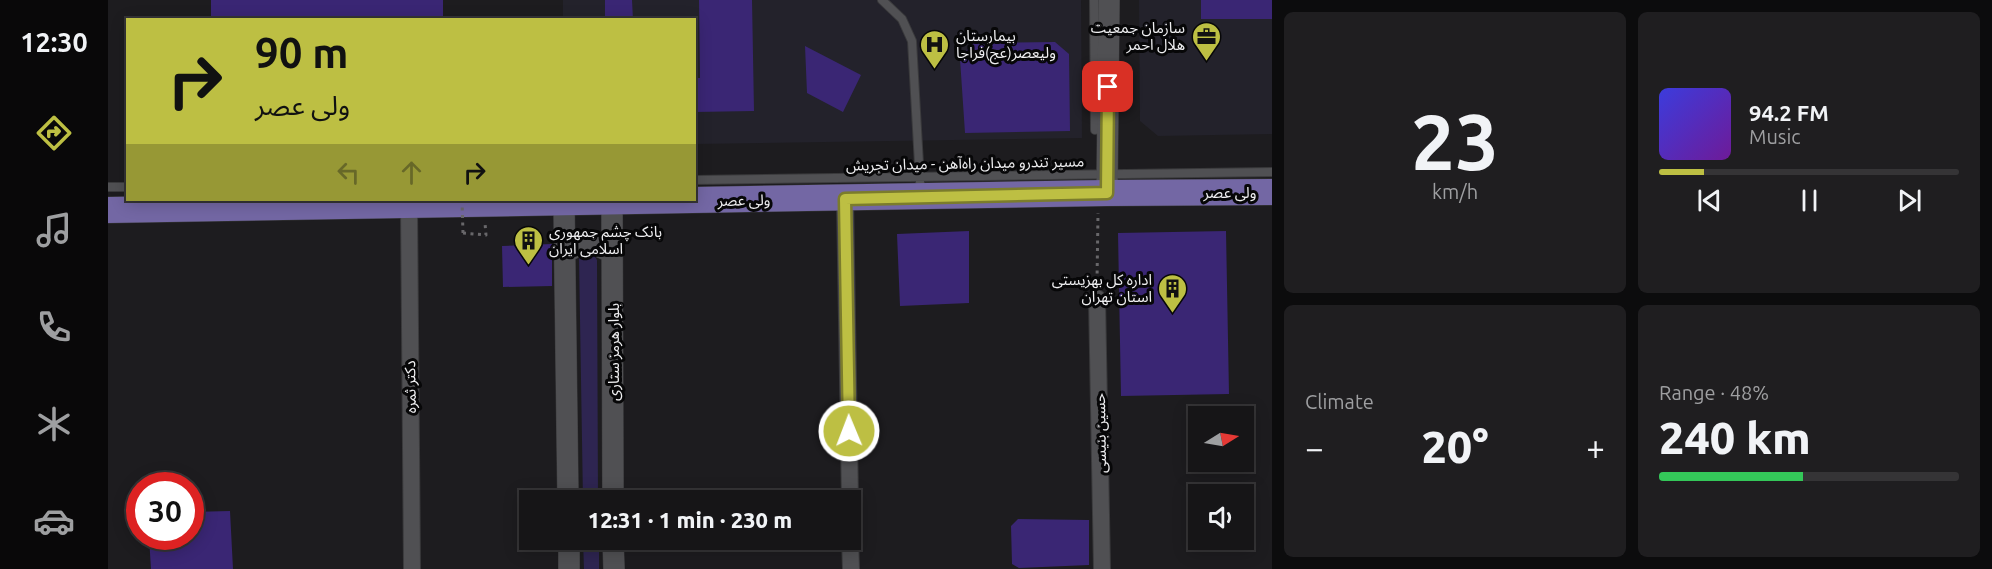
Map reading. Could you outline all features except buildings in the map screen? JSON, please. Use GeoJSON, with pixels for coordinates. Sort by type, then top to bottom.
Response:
{"type":"FeatureCollection","features":[{"type":"Feature","properties":{"kind":"main road","name":"ولی عصر"},"geometry":{"type":"LineString","coordinates":[[696,201],[845,199],[920,187],[1107,184],[1272,192]]}},
{"type":"Feature","properties":{"kind":"main road","name":"ولی عصر"},"geometry":{"type":"LineString","coordinates":[[108,210],[690,201]]}},
{"type":"Feature","properties":{"kind":"street"},"geometry":{"type":"LineString","coordinates":[[1107,184],[1109,0]]}},
{"type":"Feature","properties":{"kind":"street"},"geometry":{"type":"LineString","coordinates":[[845,199],[850,490]]}},
{"type":"Feature","properties":{"kind":"street","name":"بلوار هرمز ستاری"},"geometry":{"type":"LineString","coordinates":[[612,202],[613,490]]}},
{"type":"Feature","properties":{"kind":"street"},"geometry":{"type":"LineString","coordinates":[[564,203],[568,490]]}},
{"type":"Feature","properties":{"kind":"street","name":"دکتر ثمره"},"geometry":{"type":"LineString","coordinates":[[409,206],[412,569]]}},
{"type":"Feature","properties":{"kind":"street"},"geometry":{"type":"LineString","coordinates":[[565,253],[586,243],[599,245],[612,253]]}},
{"type":"Feature","properties":{"kind":"street","name":"حسین بنیسی"},"geometry":{"type":"LineString","coordinates":[[1097,298],[1102,569]]}},
{"type":"Feature","properties":{"kind":"street"},"geometry":{"type":"LineString","coordinates":[[569,550],[569,569]]}},
{"type":"Feature","properties":{"kind":"street"},"geometry":{"type":"LineString","coordinates":[[614,550],[614,569]]}},
{"type":"Feature","properties":{"kind":"street"},"geometry":{"type":"LineString","coordinates":[[850,550],[851,569]]}},
{"type":"Feature","properties":{"kind":"lane"},"geometry":{"type":"LineString","coordinates":[[882,0],[902,19],[912,41],[920,187]]}},
{"type":"Feature","properties":{"kind":"lane"},"geometry":{"type":"LineString","coordinates":[[1094,0],[1095,130]]}},
{"type":"Feature","properties":{"kind":"lane"},"geometry":{"type":"LineString","coordinates":[[1107,184],[1272,172]]}},
{"type":"Feature","properties":{"kind":"lane","name":"مسیر تندرو میدان راه‌آهن - میدان تجریش"},"geometry":{"type":"LineString","coordinates":[[696,180],[920,187]]}},
{"type":"Feature","properties":{"kind":"lane"},"geometry":{"type":"LineString","coordinates":[[108,187],[126,187]]}},
{"type":"Feature","properties":{"kind":"path"},"geometry":{"type":"LineString","coordinates":[[1097,298],[1098,215],[1107,184]]}},
{"type":"Feature","properties":{"kind":"path"},"geometry":{"type":"LineString","coordinates":[[462,201],[463,233],[486,235]]}},
{"type":"Feature","properties":{"kind":"shaded area","name":"بیمارستان ولیعصر(عج)فراجا"},"geometry":{"type":"Polygon","coordinates":[[[563,0],[1081,0],[1082,138],[696,144],[696,18],[563,18],[563,0]]]}},
{"type":"Feature","properties":{"kind":"shaded area","name":"سازمان جمعیت هلال احمر"},"geometry":{"type":"Polygon","coordinates":[[[1139,0],[1272,0],[1272,134],[1158,136],[1140,121],[1139,0]]]}},
{"type":"Feature","properties":{"kind":"shaded area"},"geometry":{"type":"Polygon","coordinates":[[[591,251],[597,260],[598,490],[583,490],[579,258],[591,251]]]}},
{"type":"Feature","properties":{"kind":"shaded area"},"geometry":{"type":"Polygon","coordinates":[[[583,550],[599,550],[599,569],[584,569],[583,550]]]}},
{"type":"Feature","properties":{"kind":"place","name":"سازمان جمعیت هلال احمر"},"geometry":{"type":"Point","coordinates":[1206,62]}},
{"type":"Feature","properties":{"kind":"place","name":"بیمارستان ولیعصر(عج)فراجا"},"geometry":{"type":"Point","coordinates":[935,70]}},
{"type":"Feature","properties":{"kind":"place","name":"بانک چشم جمهوری اسلامی ایران"},"geometry":{"type":"Point","coordinates":[528,266]}},
{"type":"Feature","properties":{"kind":"place","name":"اداره کل بهزیستی استان تهران"},"geometry":{"type":"Point","coordinates":[1173,314]}},
{"type":"Feature","properties":{"kind":"route"},"geometry":{"type":"LineString","coordinates":[[849,431],[845,199],[1107,193],[1108,87]]}}]}
